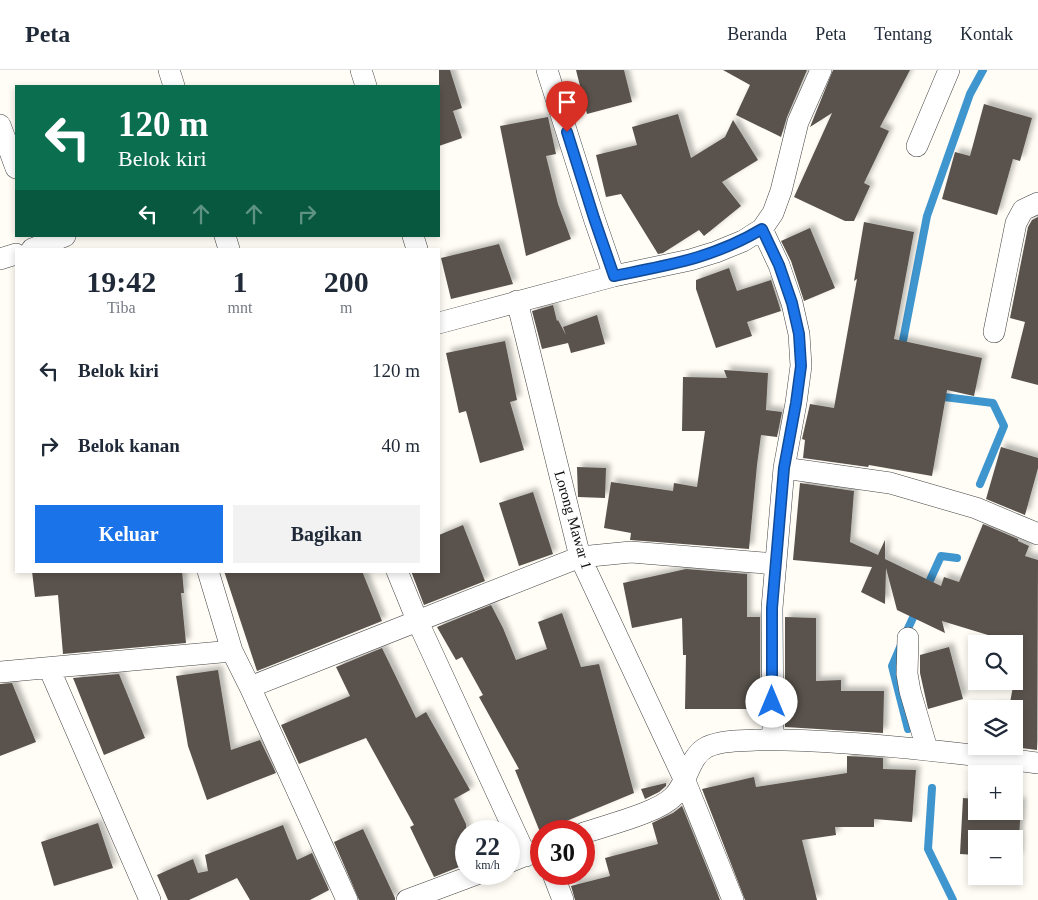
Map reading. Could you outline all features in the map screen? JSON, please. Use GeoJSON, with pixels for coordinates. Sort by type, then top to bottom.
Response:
{"type":"FeatureCollection","features":[{"type":"Feature","properties":{"kind":"street"},"geometry":{"type":"LineString","coordinates":[[169,70],[174,85]]}},
{"type":"Feature","properties":{"kind":"street"},"geometry":{"type":"LineString","coordinates":[[360,70],[366,85]]}},
{"type":"Feature","properties":{"kind":"street"},"geometry":{"type":"LineString","coordinates":[[547,70],[614,276]]}},
{"type":"Feature","properties":{"kind":"street"},"geometry":{"type":"LineString","coordinates":[[440,321],[614,276],[690,260],[743,241],[762,229],[773,213],[781,191],[798,122],[821,70]]}},
{"type":"Feature","properties":{"kind":"street"},"geometry":{"type":"LineString","coordinates":[[917,146],[949,70]]}},
{"type":"Feature","properties":{"kind":"street"},"geometry":{"type":"LineString","coordinates":[[0,125],[15,165]]}},
{"type":"Feature","properties":{"kind":"street"},"geometry":{"type":"LineString","coordinates":[[994,332],[1016,223],[1024,210],[1038,203]]}},
{"type":"Feature","properties":{"kind":"street"},"geometry":{"type":"LineString","coordinates":[[762,229],[782,272],[792,303],[799,334],[801,366],[784,468],[772,608],[772,740]]}},
{"type":"Feature","properties":{"kind":"street"},"geometry":{"type":"LineString","coordinates":[[39,243],[61,237]]}},
{"type":"Feature","properties":{"kind":"street"},"geometry":{"type":"LineString","coordinates":[[0,259],[15,254]]}},
{"type":"Feature","properties":{"kind":"street","name":"Lorong Mawar 1"},"geometry":{"type":"LineString","coordinates":[[517,302],[580,557],[685,781],[733,900]]}},
{"type":"Feature","properties":{"kind":"street"},"geometry":{"type":"LineString","coordinates":[[784,468],[890,483],[976,508],[1038,534]]}},
{"type":"Feature","properties":{"kind":"street"},"geometry":{"type":"LineString","coordinates":[[250,687],[580,557],[631,552],[776,564]]}},
{"type":"Feature","properties":{"kind":"street"},"geometry":{"type":"LineString","coordinates":[[209,573],[232,651],[348,900]]}},
{"type":"Feature","properties":{"kind":"street"},"geometry":{"type":"LineString","coordinates":[[398,573],[417,620],[525,856]]}},
{"type":"Feature","properties":{"kind":"street"},"geometry":{"type":"LineString","coordinates":[[908,638],[907,674],[927,749]]}},
{"type":"Feature","properties":{"kind":"street"},"geometry":{"type":"LineString","coordinates":[[0,672],[232,651]]}},
{"type":"Feature","properties":{"kind":"street"},"geometry":{"type":"LineString","coordinates":[[49,668],[150,900]]}},
{"type":"Feature","properties":{"kind":"street"},"geometry":{"type":"LineString","coordinates":[[595,830],[657,808],[675,796],[685,781],[698,754],[705,748],[729,742],[798,740],[927,749],[1038,763]]}},
{"type":"Feature","properties":{"kind":"street"},"geometry":{"type":"LineString","coordinates":[[407,900],[455,882]]}},
{"type":"Feature","properties":{"kind":"street"},"geometry":{"type":"LineString","coordinates":[[557,885],[563,900]]}},
{"type":"Feature","properties":{"kind":"building"},"geometry":{"type":"Polygon","coordinates":[[[439,70],[450,70],[462,108],[453,111],[462,138],[440,146],[440,85],[439,70]]]}},
{"type":"Feature","properties":{"kind":"building"},"geometry":{"type":"Polygon","coordinates":[[[576,70],[624,70],[632,102],[587,114],[576,70]]]}},
{"type":"Feature","properties":{"kind":"building"},"geometry":{"type":"Polygon","coordinates":[[[723,70],[807,70],[787,117],[781,137],[736,115],[750,85],[723,70]]]}},
{"type":"Feature","properties":{"kind":"building"},"geometry":{"type":"Polygon","coordinates":[[[833,70],[910,70],[880,127],[889,131],[864,183],[870,186],[854,221],[845,221],[794,197],[832,113],[810,127],[833,70]]]}},
{"type":"Feature","properties":{"kind":"building"},"geometry":{"type":"Polygon","coordinates":[[[984,104],[1032,118],[1020,161],[1013,159],[997,215],[942,199],[955,152],[970,156],[984,104]]]}},
{"type":"Feature","properties":{"kind":"building"},"geometry":{"type":"Polygon","coordinates":[[[678,114],[691,158],[725,137],[733,120],[758,160],[722,182],[741,206],[704,236],[699,230],[663,253],[658,254],[621,194],[606,197],[596,155],[637,145],[632,127],[678,114]]]}},
{"type":"Feature","properties":{"kind":"building"},"geometry":{"type":"Polygon","coordinates":[[[548,117],[556,154],[546,156],[558,204],[571,239],[526,256],[500,126],[548,117]]]}},
{"type":"Feature","properties":{"kind":"building"},"geometry":{"type":"Polygon","coordinates":[[[1038,217],[1038,385],[1011,378],[1025,322],[1010,318],[1028,227],[1032,220],[1038,217]]]}},
{"type":"Feature","properties":{"kind":"building"},"geometry":{"type":"Polygon","coordinates":[[[864,222],[914,232],[894,339],[982,358],[974,396],[947,390],[932,476],[869,465],[868,467],[803,458],[805,440],[802,439],[810,404],[834,408],[857,279],[854,281],[864,222]]]}},
{"type":"Feature","properties":{"kind":"building"},"geometry":{"type":"Polygon","coordinates":[[[810,228],[835,288],[804,301],[791,261],[781,241],[810,228]]]}},
{"type":"Feature","properties":{"kind":"building"},"geometry":{"type":"Polygon","coordinates":[[[499,244],[513,284],[451,299],[441,258],[499,244]]]}},
{"type":"Feature","properties":{"kind":"building"},"geometry":{"type":"Polygon","coordinates":[[[729,268],[737,291],[771,280],[781,311],[747,322],[752,336],[716,348],[696,289],[696,280],[729,268]]]}},
{"type":"Feature","properties":{"kind":"building"},"geometry":{"type":"Polygon","coordinates":[[[553,305],[557,321],[566,335],[563,327],[597,315],[605,344],[571,353],[568,343],[542,349],[532,311],[553,305]]]}},
{"type":"Feature","properties":{"kind":"building"},"geometry":{"type":"Polygon","coordinates":[[[505,341],[517,400],[510,402],[524,450],[480,463],[466,411],[459,413],[446,353],[505,341]]]}},
{"type":"Feature","properties":{"kind":"building"},"geometry":{"type":"Polygon","coordinates":[[[724,370],[768,373],[766,410],[782,412],[777,437],[761,435],[749,549],[630,540],[631,533],[604,528],[611,482],[673,491],[674,483],[697,487],[705,431],[682,431],[683,377],[727,378],[724,370]]]}},
{"type":"Feature","properties":{"kind":"building"},"geometry":{"type":"Polygon","coordinates":[[[1001,447],[1038,458],[1038,468],[1025,515],[986,499],[1001,447]]]}},
{"type":"Feature","properties":{"kind":"building"},"geometry":{"type":"Polygon","coordinates":[[[577,467],[606,468],[605,498],[578,497],[577,467]]]}},
{"type":"Feature","properties":{"kind":"building"},"geometry":{"type":"Polygon","coordinates":[[[800,483],[854,491],[850,542],[878,555],[885,540],[885,559],[941,586],[944,577],[959,582],[983,524],[1018,539],[1018,541],[1029,546],[1025,556],[1038,560],[1037,750],[1023,748],[1023,700],[1010,700],[1012,690],[1023,690],[1023,635],[988,635],[942,621],[945,633],[897,610],[886,568],[885,604],[861,592],[872,567],[793,560],[800,483]]]}},
{"type":"Feature","properties":{"kind":"building"},"geometry":{"type":"Polygon","coordinates":[[[533,492],[553,554],[519,566],[499,503],[533,492]]]}},
{"type":"Feature","properties":{"kind":"building"},"geometry":{"type":"Polygon","coordinates":[[[463,525],[485,581],[424,605],[412,573],[440,573],[440,535],[463,525]]]}},
{"type":"Feature","properties":{"kind":"building"},"geometry":{"type":"Polygon","coordinates":[[[686,569],[747,574],[747,617],[760,617],[760,709],[685,709],[686,655],[683,655],[682,618],[632,628],[623,583],[686,569]]]}},
{"type":"Feature","properties":{"kind":"building"},"geometry":{"type":"Polygon","coordinates":[[[32,573],[182,573],[184,593],[181,593],[186,643],[63,654],[58,595],[35,597],[32,573]]]}},
{"type":"Feature","properties":{"kind":"building"},"geometry":{"type":"Polygon","coordinates":[[[225,573],[363,573],[382,621],[257,671],[225,573]]]}},
{"type":"Feature","properties":{"kind":"building"},"geometry":{"type":"Polygon","coordinates":[[[491,605],[516,660],[547,649],[538,622],[562,613],[581,667],[599,664],[634,793],[569,820],[535,820],[515,770],[519,769],[479,697],[483,695],[462,657],[456,660],[437,627],[491,605]]]}},
{"type":"Feature","properties":{"kind":"building"},"geometry":{"type":"Polygon","coordinates":[[[785,617],[816,618],[816,681],[841,680],[841,691],[884,691],[883,733],[785,727],[785,617]]]}},
{"type":"Feature","properties":{"kind":"building"},"geometry":{"type":"Polygon","coordinates":[[[949,647],[963,699],[928,709],[920,673],[920,655],[949,647]]]}},
{"type":"Feature","properties":{"kind":"building"},"geometry":{"type":"Polygon","coordinates":[[[382,648],[416,718],[426,712],[470,790],[454,799],[464,820],[455,820],[455,869],[434,877],[410,827],[414,825],[366,738],[299,764],[281,725],[350,696],[336,667],[382,648]]]}},
{"type":"Feature","properties":{"kind":"building"},"geometry":{"type":"Polygon","coordinates":[[[218,670],[231,750],[260,740],[276,773],[207,800],[188,746],[176,676],[218,670]]]}},
{"type":"Feature","properties":{"kind":"building"},"geometry":{"type":"Polygon","coordinates":[[[119,674],[145,738],[104,755],[73,678],[119,674]]]}},
{"type":"Feature","properties":{"kind":"building"},"geometry":{"type":"Polygon","coordinates":[[[12,683],[36,742],[0,756],[0,684],[12,683]]]}},
{"type":"Feature","properties":{"kind":"building"},"geometry":{"type":"Polygon","coordinates":[[[847,756],[883,758],[883,769],[916,770],[912,822],[874,819],[874,827],[835,827],[836,835],[802,840],[817,900],[745,900],[702,789],[754,777],[756,787],[847,773],[847,756]]]}},
{"type":"Feature","properties":{"kind":"building"},"geometry":{"type":"Polygon","coordinates":[[[666,783],[666,786],[659,792],[645,799],[641,789],[666,783]]]}},
{"type":"Feature","properties":{"kind":"building"},"geometry":{"type":"Polygon","coordinates":[[[963,798],[968,798],[968,820],[1020,820],[1020,830],[968,830],[968,854],[960,854],[963,798]]]}},
{"type":"Feature","properties":{"kind":"building"},"geometry":{"type":"Polygon","coordinates":[[[682,806],[720,900],[575,900],[571,886],[595,885],[595,880],[610,876],[605,858],[658,844],[652,823],[673,813],[682,806]]]}},
{"type":"Feature","properties":{"kind":"building"},"geometry":{"type":"Polygon","coordinates":[[[98,823],[113,868],[54,886],[41,842],[98,823]]]}},
{"type":"Feature","properties":{"kind":"building"},"geometry":{"type":"Polygon","coordinates":[[[283,825],[297,860],[312,853],[329,890],[310,900],[250,900],[237,878],[189,900],[168,900],[157,875],[193,859],[198,873],[208,871],[205,855],[283,825]]]}},
{"type":"Feature","properties":{"kind":"building"},"geometry":{"type":"Polygon","coordinates":[[[363,829],[395,900],[359,900],[334,842],[363,829]]]}},
{"type":"Feature","properties":{"kind":"waterway"},"geometry":{"type":"LineString","coordinates":[[901,351],[927,216],[970,94],[983,70]]}},
{"type":"Feature","properties":{"kind":"waterway"},"geometry":{"type":"LineString","coordinates":[[936,396],[993,403],[1004,426],[980,484]]}},
{"type":"Feature","properties":{"kind":"waterway"},"geometry":{"type":"LineString","coordinates":[[926,589],[941,556],[957,558]]}},
{"type":"Feature","properties":{"kind":"waterway"},"geometry":{"type":"LineString","coordinates":[[905,635],[917,609]]}},
{"type":"Feature","properties":{"kind":"waterway"},"geometry":{"type":"LineString","coordinates":[[901,645],[892,666],[908,729]]}},
{"type":"Feature","properties":{"kind":"waterway"},"geometry":{"type":"LineString","coordinates":[[932,788],[928,849],[953,900]]}},
{"type":"Feature","properties":{"kind":"route"},"geometry":{"type":"LineString","coordinates":[[567,132],[614,276],[690,260],[716,252],[743,241],[762,229],[779,265],[792,303],[799,334],[801,366],[784,468],[772,608],[772,702]]}}]}
